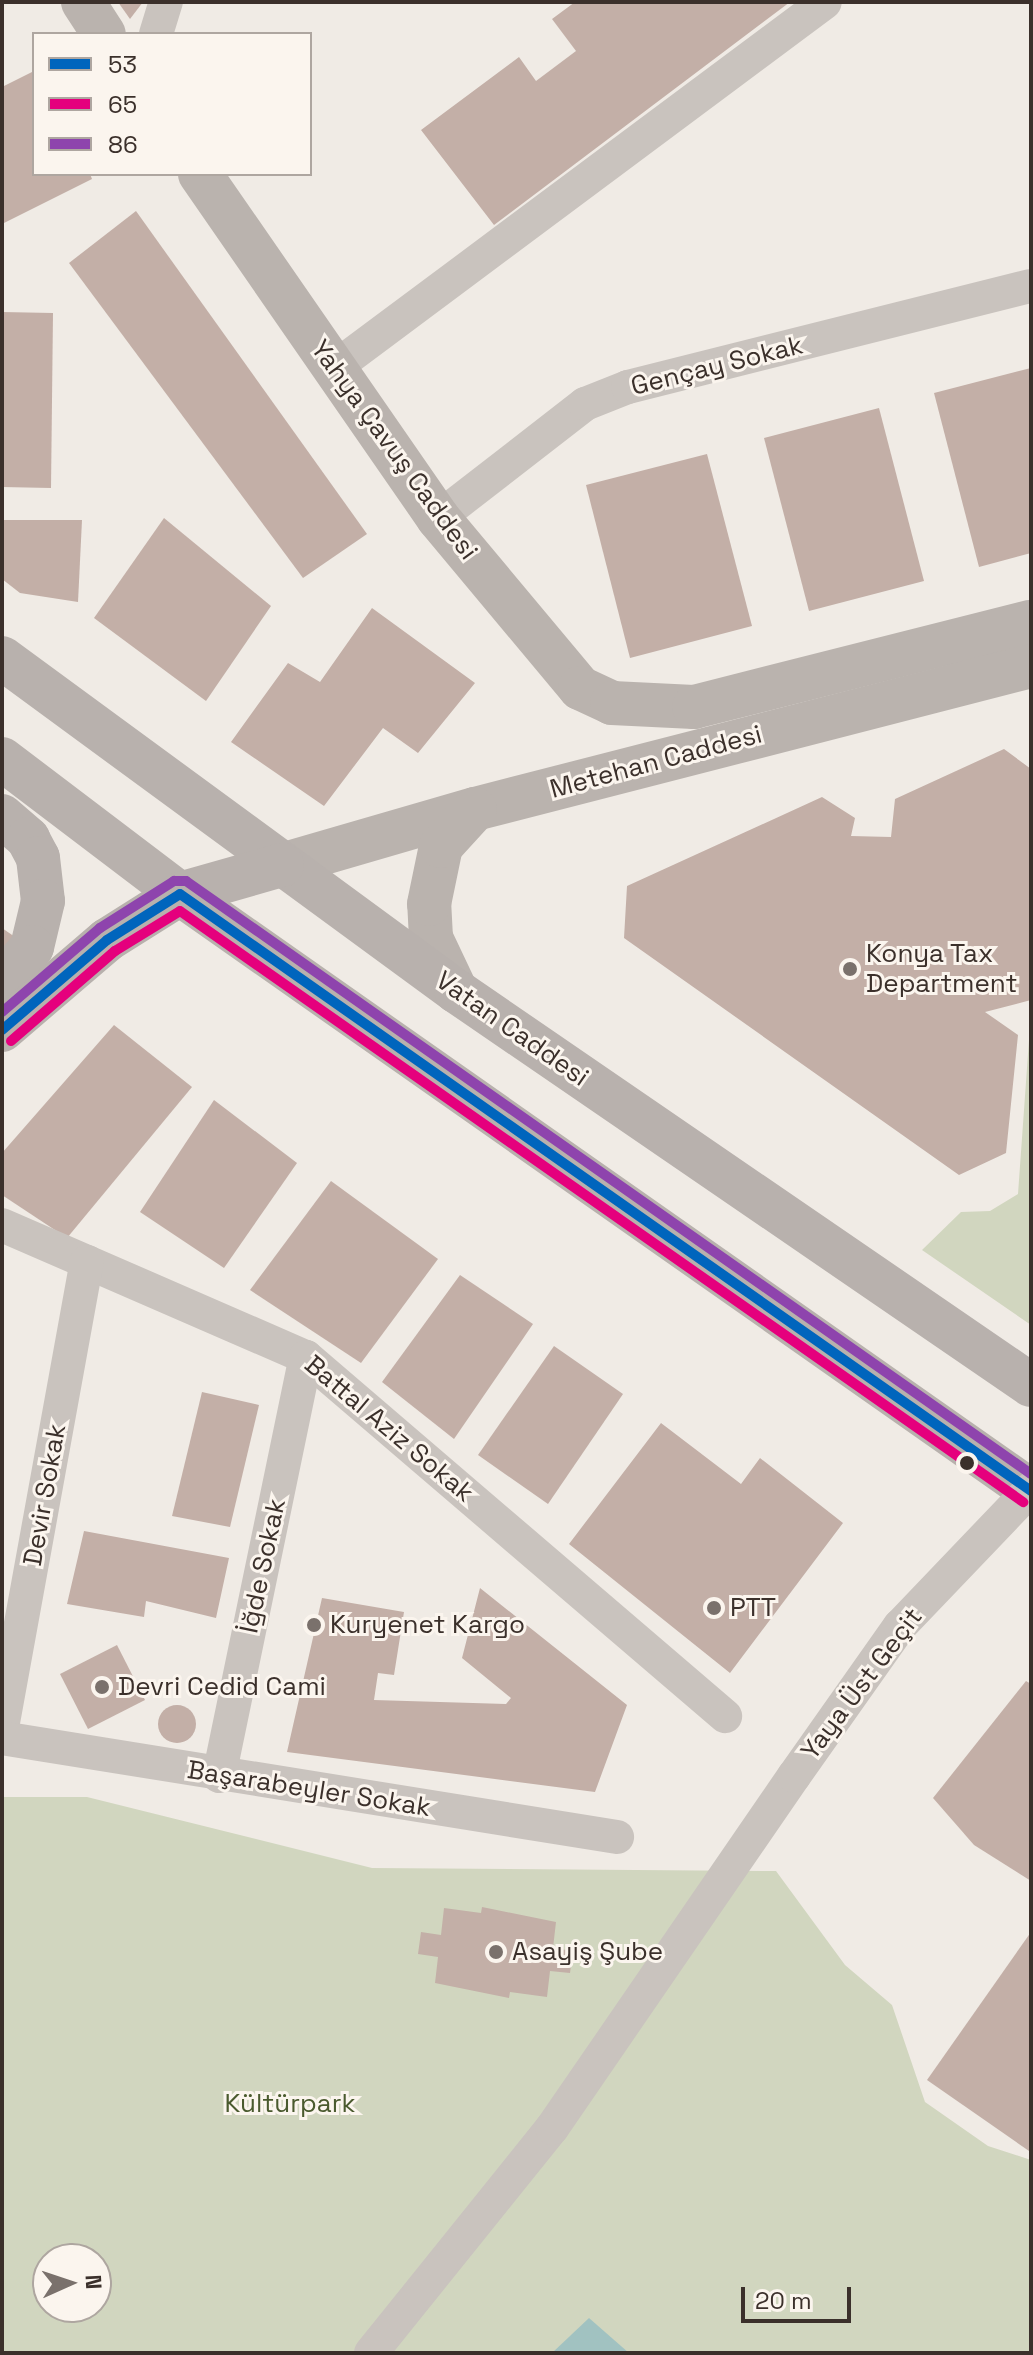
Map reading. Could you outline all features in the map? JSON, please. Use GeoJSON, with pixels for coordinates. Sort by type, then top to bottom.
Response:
{"type":"FeatureCollection","features":[{"type":"Feature","properties":{"kind":"main road","name":"Vatan Caddesi"},"geometry":{"type":"LineString","coordinates":[[2,658],[456,991],[1031,1385]]}},
{"type":"Feature","properties":{"kind":"main road"},"geometry":{"type":"LineString","coordinates":[[2,759],[180,894],[1031,1490]]}},
{"type":"Feature","properties":{"kind":"main road"},"geometry":{"type":"LineString","coordinates":[[2,816],[28,839],[38,858],[43,901],[32,947],[2,982]]}},
{"type":"Feature","properties":{"kind":"main road"},"geometry":{"type":"LineString","coordinates":[[2,1030],[107,940],[180,894],[282,865]]}},
{"type":"Feature","properties":{"kind":"street"},"geometry":{"type":"LineString","coordinates":[[83,2],[103,32]]}},
{"type":"Feature","properties":{"kind":"street"},"geometry":{"type":"LineString","coordinates":[[334,368],[825,2]]}},
{"type":"Feature","properties":{"kind":"street","name":"Yahya Çavuş Caddesi"},"geometry":{"type":"LineString","coordinates":[[201,176],[438,518],[554,661],[580,688],[612,703]]}},
{"type":"Feature","properties":{"kind":"street","name":"Gençay Sokak"},"geometry":{"type":"LineString","coordinates":[[438,518],[585,404],[628,387],[1031,286]]}},
{"type":"Feature","properties":{"kind":"street","name":"Metehan Caddesi"},"geometry":{"type":"LineString","coordinates":[[612,703],[694,707],[746,697],[1031,622]]}},
{"type":"Feature","properties":{"kind":"street","name":"Metehan Caddesi"},"geometry":{"type":"LineString","coordinates":[[282,865],[475,809],[1031,666]]}},
{"type":"Feature","properties":{"kind":"street"},"geometry":{"type":"LineString","coordinates":[[456,991],[431,938],[429,904],[441,846],[475,809]]}},
{"type":"Feature","properties":{"kind":"street","name":"Battal Aziz Sokak"},"geometry":{"type":"LineString","coordinates":[[2,1225],[306,1357],[725,1716]]}},
{"type":"Feature","properties":{"kind":"street","name":"Devir Sokak"},"geometry":{"type":"LineString","coordinates":[[2,1728],[87,1262]]}},
{"type":"Feature","properties":{"kind":"street","name":"İğde Sokak"},"geometry":{"type":"LineString","coordinates":[[219,1776],[306,1357]]}},
{"type":"Feature","properties":{"kind":"street","name":"Yaya Üst Geçit"},"geometry":{"type":"LineString","coordinates":[[371,2353],[552,2128],[900,1626],[1031,1490]]}},
{"type":"Feature","properties":{"kind":"street","name":"Başarabeyler Sokak"},"geometry":{"type":"LineString","coordinates":[[2,1738],[219,1776],[617,1837]]}},
{"type":"Feature","properties":{"kind":"green space"},"geometry":{"type":"Polygon","coordinates":[[[1031,1012],[1031,1325],[922,1250],[961,1212],[990,1211],[1018,1194],[1031,1012]]]}},
{"type":"Feature","properties":{"kind":"green space","name":"Kültürpark"},"geometry":{"type":"Polygon","coordinates":[[[2,1797],[87,1797],[372,1868],[776,1871],[845,1965],[892,2005],[925,2102],[988,2146],[1031,2160],[1031,2353],[2,2353],[2,1797]]]}},
{"type":"Feature","properties":{"kind":"water"},"geometry":{"type":"Polygon","coordinates":[[[589,2318],[629,2353],[552,2353],[589,2318]]]}},
{"type":"Feature","properties":{"kind":"building"},"geometry":{"type":"Polygon","coordinates":[[[118,2],[143,2],[130,19],[118,2]]]}},
{"type":"Feature","properties":{"kind":"building"},"geometry":{"type":"Polygon","coordinates":[[[575,2],[790,2],[494,225],[421,130],[519,57],[536,81],[576,51],[552,19],[575,2]]]}},
{"type":"Feature","properties":{"kind":"building"},"geometry":{"type":"Polygon","coordinates":[[[32,72],[32,176],[91,176],[92,179],[2,224],[2,87],[32,72]]]}},
{"type":"Feature","properties":{"kind":"building"},"geometry":{"type":"Polygon","coordinates":[[[136,211],[367,534],[303,578],[69,263],[136,211]]]}},
{"type":"Feature","properties":{"kind":"building"},"geometry":{"type":"Polygon","coordinates":[[[2,312],[53,313],[51,488],[2,487],[2,312]]]}},
{"type":"Feature","properties":{"kind":"building"},"geometry":{"type":"Polygon","coordinates":[[[1031,368],[1031,553],[979,567],[934,393],[1031,368]]]}},
{"type":"Feature","properties":{"kind":"building"},"geometry":{"type":"Polygon","coordinates":[[[879,408],[924,581],[809,611],[764,438],[879,408]]]}},
{"type":"Feature","properties":{"kind":"building"},"geometry":{"type":"Polygon","coordinates":[[[707,454],[752,626],[630,658],[586,485],[707,454]]]}},
{"type":"Feature","properties":{"kind":"building"},"geometry":{"type":"Polygon","coordinates":[[[164,518],[271,606],[206,701],[94,618],[164,518]]]}},
{"type":"Feature","properties":{"kind":"building"},"geometry":{"type":"Polygon","coordinates":[[[2,520],[82,520],[78,602],[20,593],[2,579],[2,520]]]}},
{"type":"Feature","properties":{"kind":"building"},"geometry":{"type":"Polygon","coordinates":[[[372,608],[475,683],[418,753],[383,728],[324,806],[231,742],[288,663],[320,682],[372,608]]]}},
{"type":"Feature","properties":{"kind":"building","name":"Konya Tax Department"},"geometry":{"type":"Polygon","coordinates":[[[1004,749],[1031,769],[1031,1000],[985,1012],[1018,1035],[1006,1153],[959,1175],[624,938],[627,886],[822,797],[855,818],[851,836],[891,837],[895,799],[1004,749]]]}},
{"type":"Feature","properties":{"kind":"building"},"geometry":{"type":"Polygon","coordinates":[[[2,928],[15,937],[2,953],[2,928]]]}},
{"type":"Feature","properties":{"kind":"building"},"geometry":{"type":"Polygon","coordinates":[[[114,1025],[192,1087],[67,1238],[2,1195],[2,1153],[114,1025]]]}},
{"type":"Feature","properties":{"kind":"building"},"geometry":{"type":"Polygon","coordinates":[[[214,1100],[297,1163],[224,1268],[140,1212],[214,1100]]]}},
{"type":"Feature","properties":{"kind":"building"},"geometry":{"type":"Polygon","coordinates":[[[331,1181],[438,1259],[361,1363],[250,1290],[331,1181]]]}},
{"type":"Feature","properties":{"kind":"building"},"geometry":{"type":"Polygon","coordinates":[[[460,1275],[533,1324],[454,1439],[382,1382],[460,1275]]]}},
{"type":"Feature","properties":{"kind":"building"},"geometry":{"type":"Polygon","coordinates":[[[554,1346],[623,1394],[548,1504],[478,1455],[554,1346]]]}},
{"type":"Feature","properties":{"kind":"building"},"geometry":{"type":"Polygon","coordinates":[[[202,1392],[259,1405],[230,1527],[172,1516],[202,1392]]]}},
{"type":"Feature","properties":{"kind":"building","name":"PTT"},"geometry":{"type":"Polygon","coordinates":[[[661,1423],[741,1484],[760,1458],[843,1523],[730,1673],[569,1544],[661,1423]]]}},
{"type":"Feature","properties":{"kind":"building"},"geometry":{"type":"Polygon","coordinates":[[[84,1531],[229,1558],[216,1618],[146,1601],[144,1617],[67,1604],[84,1531]]]}},
{"type":"Feature","properties":{"kind":"building"},"geometry":{"type":"Polygon","coordinates":[[[480,1588],[627,1705],[595,1792],[287,1752],[322,1598],[404,1612],[394,1675],[378,1673],[374,1700],[506,1704],[511,1698],[462,1658],[480,1588]]]}},
{"type":"Feature","properties":{"kind":"building","name":"Devri Cedid Cami"},"geometry":{"type":"Polygon","coordinates":[[[117,1645],[145,1700],[88,1729],[60,1674],[117,1645]]]}},
{"type":"Feature","properties":{"kind":"building"},"geometry":{"type":"Polygon","coordinates":[[[1026,1681],[1031,1684],[1031,1881],[974,1845],[933,1798],[1026,1681]]]}},
{"type":"Feature","properties":{"kind":"building"},"geometry":{"type":"Polygon","coordinates":[[[177,1705],[190,1711],[196,1724],[190,1737],[177,1743],[164,1737],[158,1724],[164,1711],[177,1705]]]}},
{"type":"Feature","properties":{"kind":"building","name":"Asayiş Şube"},"geometry":{"type":"Polygon","coordinates":[[[482,1907],[556,1922],[553,1948],[573,1951],[570,1973],[550,1971],[547,1997],[510,1992],[509,1998],[435,1983],[438,1957],[418,1954],[421,1932],[441,1935],[444,1908],[481,1913],[482,1907]]]}},
{"type":"Feature","properties":{"kind":"building"},"geometry":{"type":"Polygon","coordinates":[[[1031,1932],[1031,2148],[1029,2151],[927,2080],[1031,1932]]]}},
{"type":"Feature","properties":{"kind":"transit line","name":"86"},"geometry":{"type":"LineString","coordinates":[[2,1012],[100,928],[174,881],[186,881],[1031,1474]]}},
{"type":"Feature","properties":{"kind":"transit line","name":"53"},"geometry":{"type":"LineString","coordinates":[[2,1030],[107,940],[180,894],[1031,1491]]}},
{"type":"Feature","properties":{"kind":"transit line","name":"65"},"geometry":{"type":"LineString","coordinates":[[11,1041],[115,951],[180,911],[1023,1502]]}},
{"type":"Feature","properties":{"kind":"place","name":"Konya Tax Department"},"geometry":{"type":"Point","coordinates":[850,969]}},
{"type":"Feature","properties":{"kind":"place","name":"PTT"},"geometry":{"type":"Point","coordinates":[714,1608]}},
{"type":"Feature","properties":{"kind":"place","name":"Kuryenet Kargo"},"geometry":{"type":"Point","coordinates":[314,1625]}},
{"type":"Feature","properties":{"kind":"place","name":"Devri Cedid Cami"},"geometry":{"type":"Point","coordinates":[102,1687]}},
{"type":"Feature","properties":{"kind":"place","name":"Asayiş Şube"},"geometry":{"type":"Point","coordinates":[496,1952]}}]}
